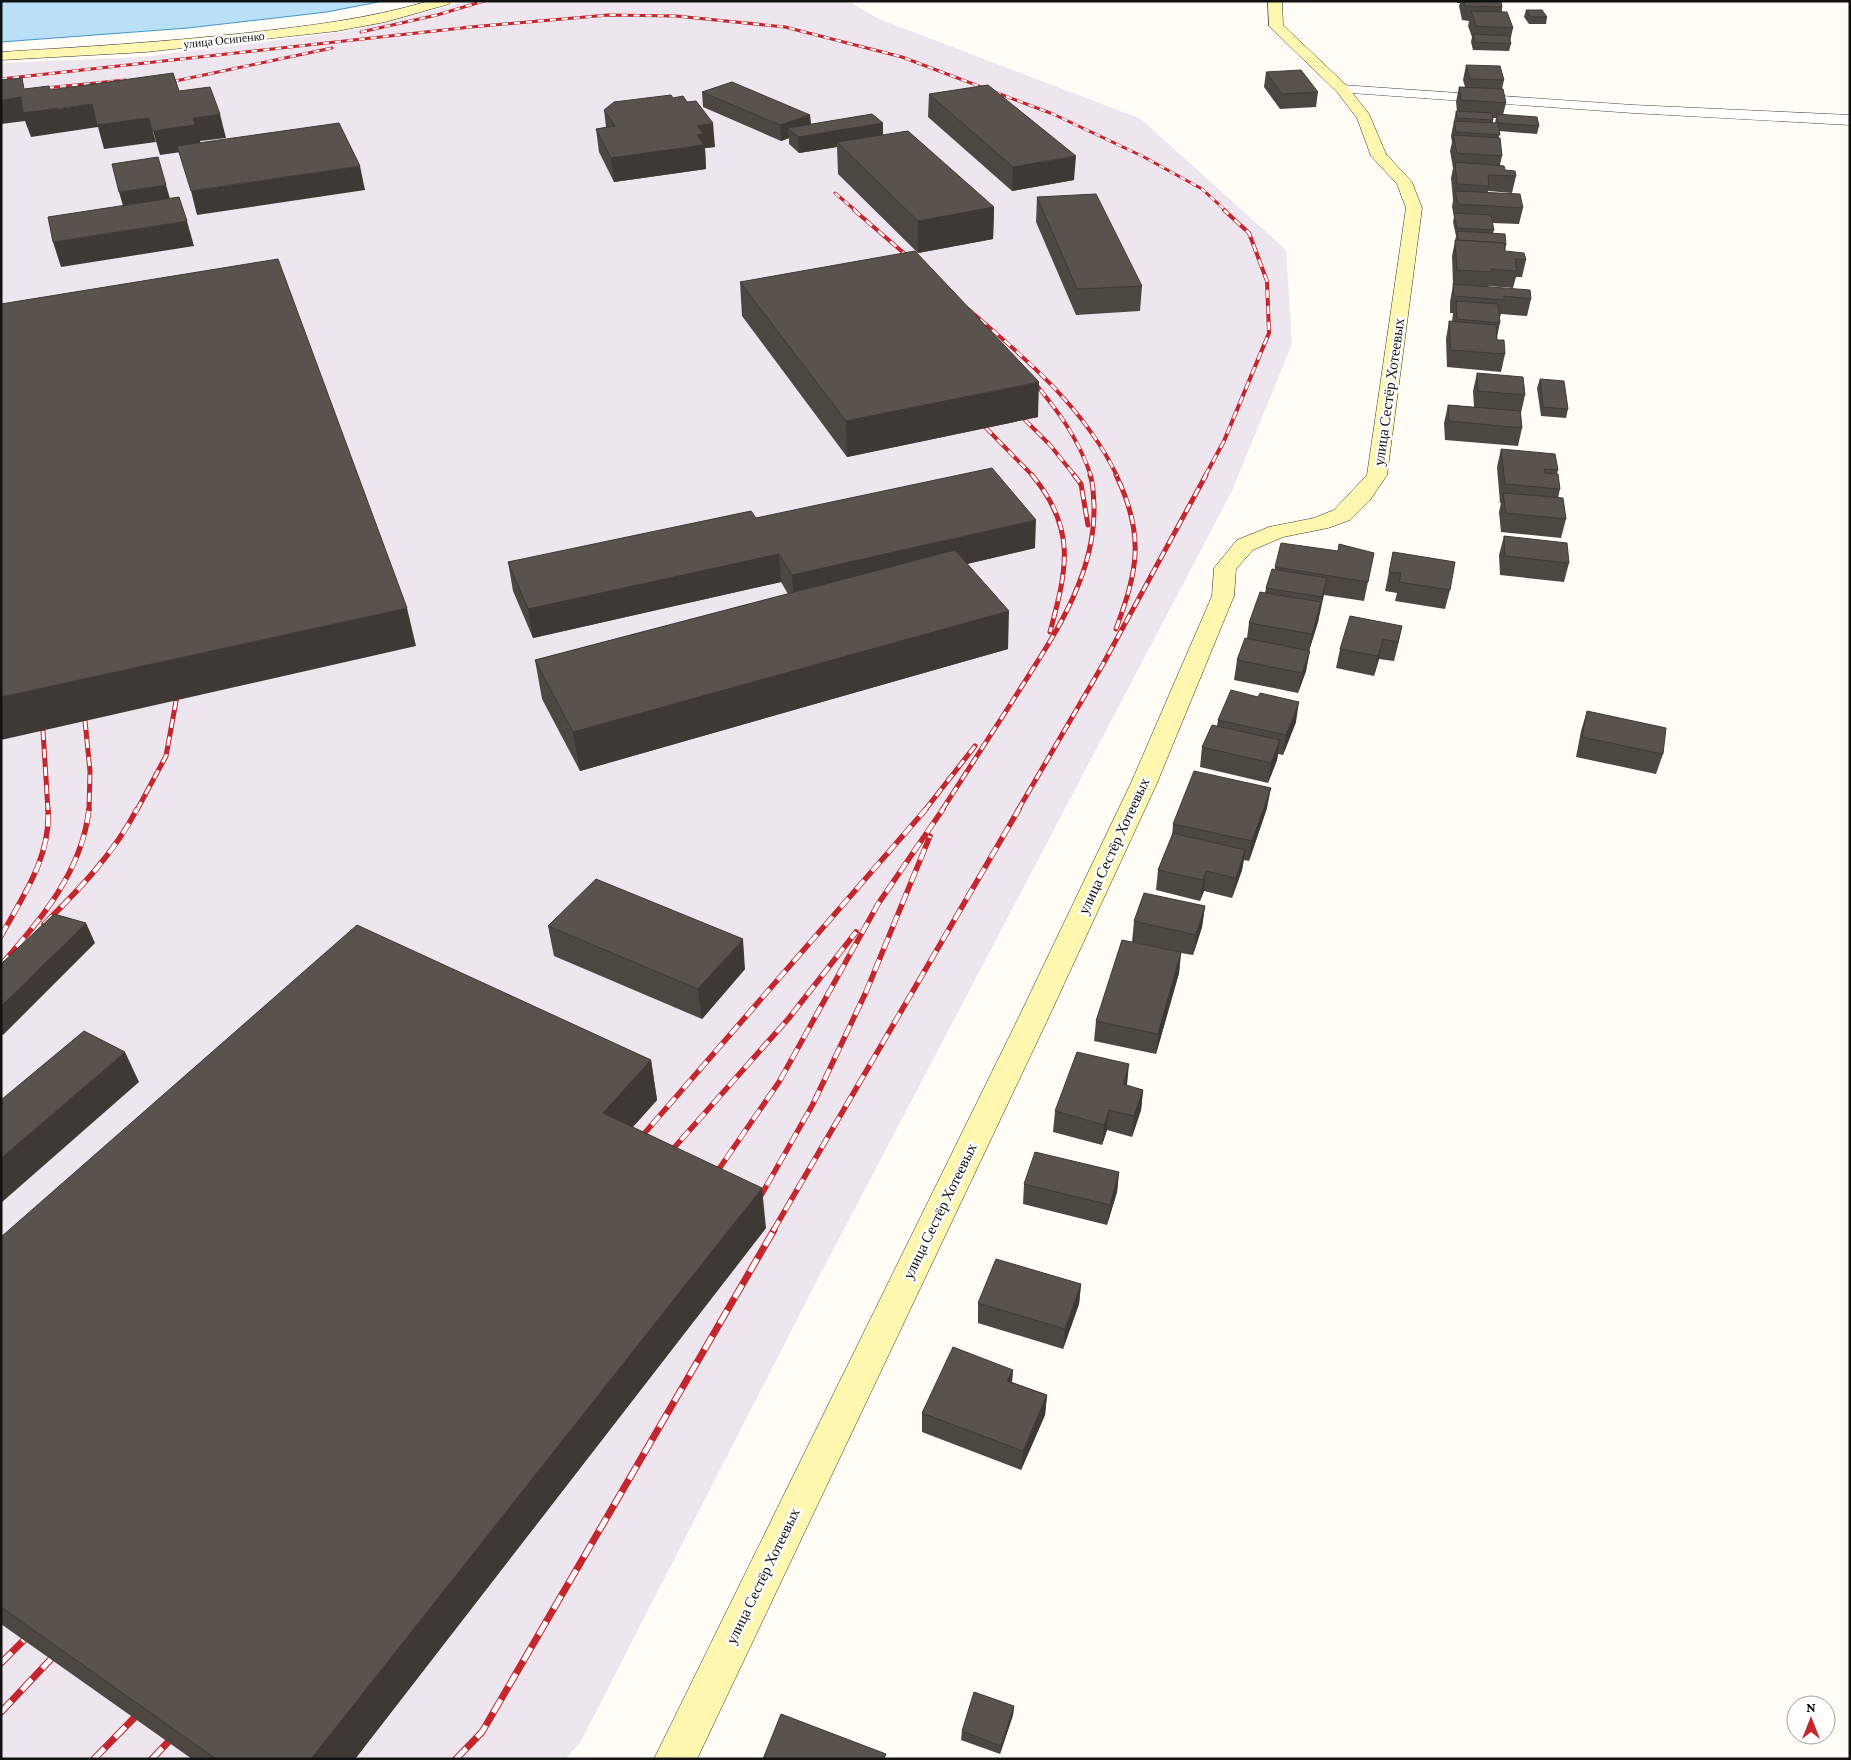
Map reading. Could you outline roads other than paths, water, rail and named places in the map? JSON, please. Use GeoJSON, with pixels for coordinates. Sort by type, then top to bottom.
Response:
{"type":"FeatureCollection","features":[{"type":"Feature","properties":{"kind":"street","name":"улица Осипенко"},"geometry":{"type":"LineString","coordinates":[[1,56],[146,48],[337,27],[385,18],[444,1]]}},
{"type":"Feature","properties":{"kind":"street","name":"улица Сестёр Хотеевых"},"geometry":{"type":"LineString","coordinates":[[675,1759],[1031,1023],[1144,784],[1223,596],[1225,568],[1245,545],[1277,532],[1320,523],[1342,515],[1362,495],[1377,475],[1414,208],[1404,182],[1380,156],[1364,117],[1342,88],[1276,26],[1275,1]]}},
{"type":"Feature","properties":{"kind":"street"},"geometry":{"type":"LineString","coordinates":[[1342,88],[1633,109],[1850,120]]}},
{"type":"Feature","properties":{"kind":"water"},"geometry":{"type":"Polygon","coordinates":[[[1,1],[383,1],[327,12],[188,28],[1,42],[1,1]]]}},
{"type":"Feature","properties":{"kind":"railway"},"geometry":{"type":"LineString","coordinates":[[361,32],[437,15],[484,1]]}},
{"type":"Feature","properties":{"kind":"railway"},"geometry":{"type":"LineString","coordinates":[[1,79],[471,27],[608,15],[676,16],[785,27],[902,57],[1053,114],[1144,157],[1202,189],[1226,211]]}},
{"type":"Feature","properties":{"kind":"railway"},"geometry":{"type":"LineString","coordinates":[[161,84],[332,48]]}},
{"type":"Feature","properties":{"kind":"railway"},"geometry":{"type":"LineString","coordinates":[[36,89],[125,80]]}},
{"type":"Feature","properties":{"kind":"railway"},"geometry":{"type":"LineString","coordinates":[[835,193],[856,211]]}},
{"type":"Feature","properties":{"kind":"railway"},"geometry":{"type":"LineString","coordinates":[[854,210],[913,261]]}},
{"type":"Feature","properties":{"kind":"railway"},"geometry":{"type":"LineString","coordinates":[[1205,476],[1224,441],[1269,333],[1267,281],[1249,233],[1224,210]]}},
{"type":"Feature","properties":{"kind":"railway"},"geometry":{"type":"LineString","coordinates":[[968,309],[1052,385],[1088,428],[1117,476]]}},
{"type":"Feature","properties":{"kind":"railway"},"geometry":{"type":"LineString","coordinates":[[1030,377],[1073,435],[1091,476]]}},
{"type":"Feature","properties":{"kind":"railway"},"geometry":{"type":"LineString","coordinates":[[1025,420],[1050,445],[1075,476]]}},
{"type":"Feature","properties":{"kind":"railway"},"geometry":{"type":"LineString","coordinates":[[986,428],[1033,476]]}},
{"type":"Feature","properties":{"kind":"railway"},"geometry":{"type":"LineString","coordinates":[[1032,475],[1056,513],[1062,532],[1064,569],[1050,632]]}},
{"type":"Feature","properties":{"kind":"railway"},"geometry":{"type":"LineString","coordinates":[[1074,475],[1081,484],[1088,525]]}},
{"type":"Feature","properties":{"kind":"railway"},"geometry":{"type":"LineString","coordinates":[[942,810],[1039,659],[1067,610],[1087,559],[1093,533],[1094,505],[1093,486],[1090,475]]}},
{"type":"Feature","properties":{"kind":"railway"},"geometry":{"type":"LineString","coordinates":[[1116,475],[1131,516],[1135,535],[1135,552],[1129,588],[1116,629]]}},
{"type":"Feature","properties":{"kind":"railway"},"geometry":{"type":"LineString","coordinates":[[1018,810],[1102,666],[1206,475]]}},
{"type":"Feature","properties":{"kind":"railway"},"geometry":{"type":"LineString","coordinates":[[137,810],[166,756],[177,696],[176,687]]}},
{"type":"Feature","properties":{"kind":"railway"},"geometry":{"type":"LineString","coordinates":[[85,721],[90,771],[89,810]]}},
{"type":"Feature","properties":{"kind":"railway"},"geometry":{"type":"LineString","coordinates":[[43,731],[48,810]]}},
{"type":"Feature","properties":{"kind":"railway"},"geometry":{"type":"LineString","coordinates":[[925,810],[975,746]]}},
{"type":"Feature","properties":{"kind":"railway"},"geometry":{"type":"LineString","coordinates":[[1,965],[45,912],[69,874],[85,832],[89,809]]}},
{"type":"Feature","properties":{"kind":"railway"},"geometry":{"type":"LineString","coordinates":[[44,924],[95,870],[118,841],[137,809]]}},
{"type":"Feature","properties":{"kind":"railway"},"geometry":{"type":"LineString","coordinates":[[636,1143],[926,809]]}},
{"type":"Feature","properties":{"kind":"railway"},"geometry":{"type":"LineString","coordinates":[[712,1179],[779,1082],[878,904],[943,809]]}},
{"type":"Feature","properties":{"kind":"railway"},"geometry":{"type":"LineString","coordinates":[[773,1231],[1019,809]]}},
{"type":"Feature","properties":{"kind":"railway"},"geometry":{"type":"LineString","coordinates":[[1,936],[34,876],[40,860],[48,827],[48,810]]}},
{"type":"Feature","properties":{"kind":"railway"},"geometry":{"type":"LineString","coordinates":[[755,1206],[813,1104],[866,992],[930,836]]}},
{"type":"Feature","properties":{"kind":"railway"},"geometry":{"type":"LineString","coordinates":[[665,1158],[789,1018],[856,932]]}},
{"type":"Feature","properties":{"kind":"railway"},"geometry":{"type":"LineString","coordinates":[[456,1759],[482,1732],[774,1230]]}},
{"type":"Feature","properties":{"kind":"railway"},"geometry":{"type":"LineString","coordinates":[[1,1663],[24,1640]]}},
{"type":"Feature","properties":{"kind":"railway"},"geometry":{"type":"LineString","coordinates":[[1,1712],[51,1659]]}},
{"type":"Feature","properties":{"kind":"railway"},"geometry":{"type":"LineString","coordinates":[[94,1759],[134,1718]]}},
{"type":"Feature","properties":{"kind":"railway"},"geometry":{"type":"LineString","coordinates":[[152,1759],[168,1742]]}}]}
